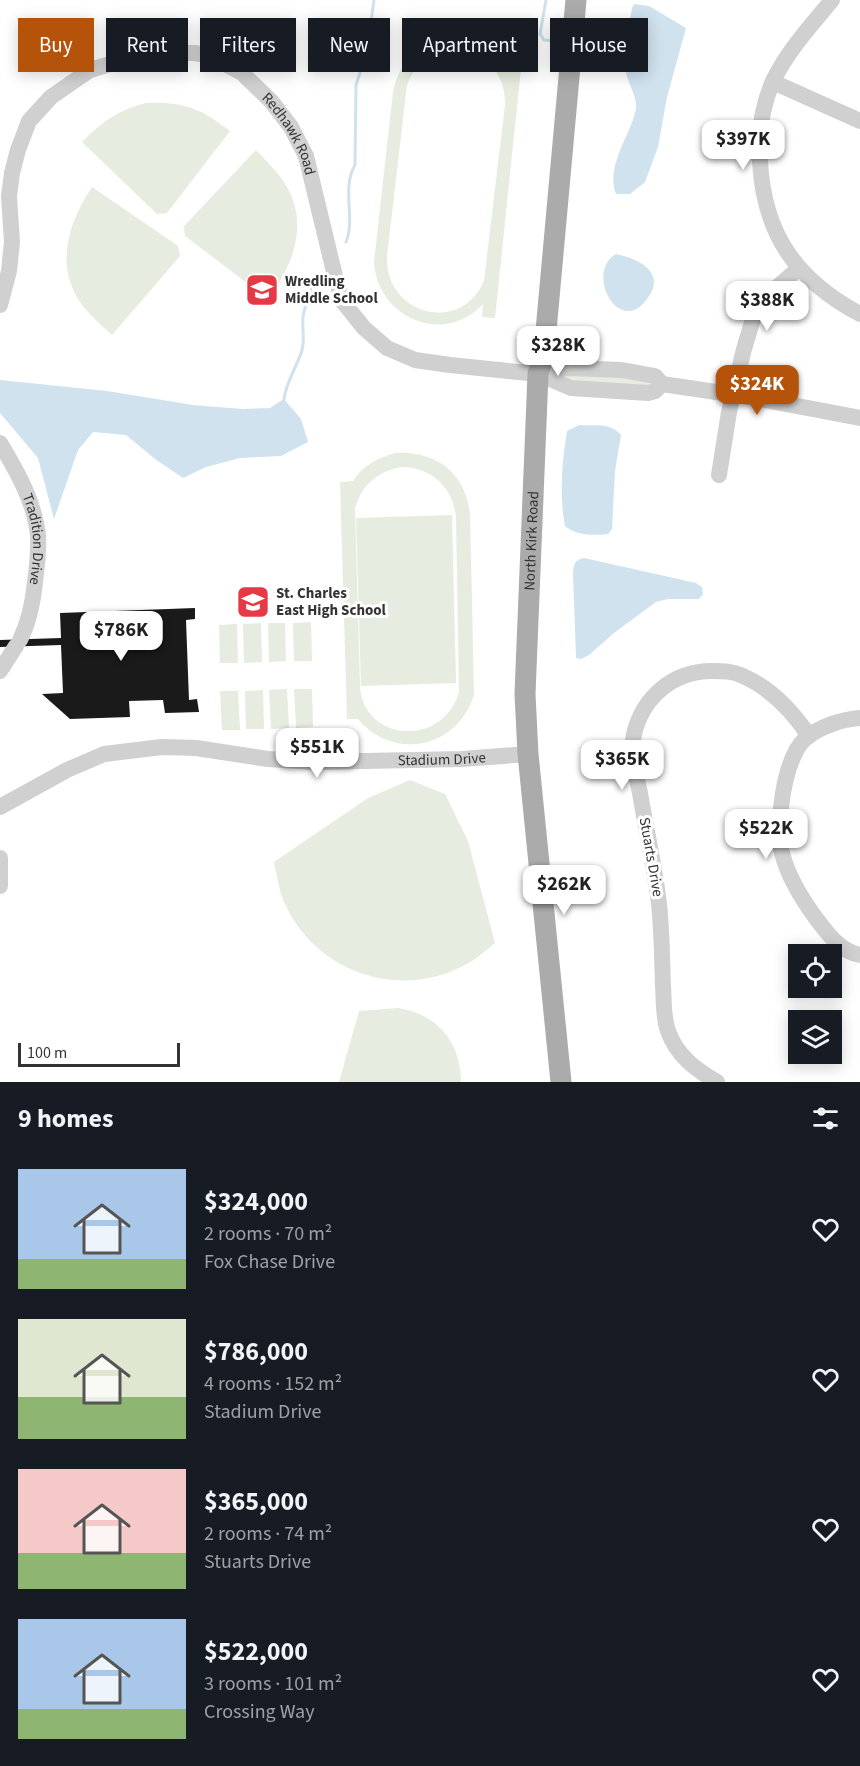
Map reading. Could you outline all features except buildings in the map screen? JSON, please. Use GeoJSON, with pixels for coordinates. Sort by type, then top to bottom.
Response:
{"type":"FeatureCollection","features":[{"type":"Feature","properties":{"kind":"main road","name":"North Kirk Road"},"geometry":{"type":"LineString","coordinates":[[561,1082],[528,754],[525,694],[538,374],[544,353],[576,0]]}},
{"type":"Feature","properties":{"kind":"street"},"geometry":{"type":"LineString","coordinates":[[832,0],[795,45],[773,82],[762,120],[759,145],[764,198],[771,221],[783,245],[810,280],[860,314]]}},
{"type":"Feature","properties":{"kind":"street","name":"Redhawk Road"},"geometry":{"type":"LineString","coordinates":[[0,305],[9,271],[12,242],[9,196],[12,173],[29,121],[51,97],[90,70],[150,52],[194,53],[208,55],[242,73],[271,101],[291,127],[306,156],[335,276],[344,302],[364,328],[387,348],[416,360],[538,374],[571,388],[648,393],[655,391],[662,384],[734,395]]}},
{"type":"Feature","properties":{"kind":"street"},"geometry":{"type":"LineString","coordinates":[[773,82],[860,121]]}},
{"type":"Feature","properties":{"kind":"street"},"geometry":{"type":"LineString","coordinates":[[719,475],[729,412],[753,319],[767,296],[799,268]]}},
{"type":"Feature","properties":{"kind":"street"},"geometry":{"type":"LineString","coordinates":[[734,395],[860,418]]}},
{"type":"Feature","properties":{"kind":"street","name":"Tradition Drive"},"geometry":{"type":"LineString","coordinates":[[0,443],[22,482],[38,535],[38,561],[28,621],[18,643],[0,671]]}},
{"type":"Feature","properties":{"kind":"street","name":"Stuarts Drive"},"geometry":{"type":"LineString","coordinates":[[717,1082],[688,1062],[677,1048],[665,1018],[659,902],[635,768],[635,733],[649,703],[668,683],[693,673],[724,671],[741,675],[781,702],[809,736]]}},
{"type":"Feature","properties":{"kind":"street"},"geometry":{"type":"LineString","coordinates":[[860,718],[827,726],[803,740],[791,761],[781,795],[781,852],[795,885],[815,917],[837,944],[860,954]]}},
{"type":"Feature","properties":{"kind":"street","name":"Stadium Drive"},"geometry":{"type":"LineString","coordinates":[[0,807],[88,760],[104,754],[162,747],[196,748],[268,759],[315,762],[462,759],[528,754]]}},
{"type":"Feature","properties":{"kind":"street"},"geometry":{"type":"LineString","coordinates":[[0,858],[0,886]]}},
{"type":"Feature","properties":{"kind":"shaded area"},"geometry":{"type":"Polygon","coordinates":[[[402,68],[402,72],[414,72],[407,85],[387,256],[389,276],[398,292],[410,304],[425,311],[442,313],[458,308],[473,298],[484,281],[505,105],[502,84],[496,72],[521,72],[495,318],[482,317],[483,304],[467,317],[450,323],[432,324],[415,320],[399,311],[387,298],[378,281],[374,262],[393,92],[402,68]]]}},
{"type":"Feature","properties":{"kind":"shaded area"},"geometry":{"type":"Polygon","coordinates":[[[146,103],[171,103],[191,108],[210,117],[230,131],[167,213],[157,214],[82,142],[111,118],[146,103]]]}},
{"type":"Feature","properties":{"kind":"shaded area"},"geometry":{"type":"Polygon","coordinates":[[[256,150],[284,182],[292,197],[296,212],[296,242],[285,272],[268,299],[185,236],[184,226],[256,150]]]}},
{"type":"Feature","properties":{"kind":"shaded area"},"geometry":{"type":"Polygon","coordinates":[[[92,187],[178,246],[180,256],[112,335],[82,305],[73,290],[68,275],[67,245],[71,230],[76,215],[92,187]]]}},
{"type":"Feature","properties":{"kind":"shaded area"},"geometry":{"type":"Polygon","coordinates":[[[564,372],[645,378],[652,385],[649,387],[568,382],[564,372]]]}},
{"type":"Feature","properties":{"kind":"shaded area"},"geometry":{"type":"Polygon","coordinates":[[[395,453],[423,456],[446,467],[462,486],[470,514],[474,694],[466,712],[454,727],[440,737],[424,743],[406,744],[389,741],[372,732],[358,719],[347,719],[340,482],[353,481],[366,467],[395,453]],[[403,467],[379,475],[366,486],[355,509],[360,686],[364,705],[374,718],[388,727],[405,731],[421,729],[437,723],[450,710],[459,692],[454,506],[439,481],[413,468],[403,467]]]}},
{"type":"Feature","properties":{"kind":"shaded area"},"geometry":{"type":"Polygon","coordinates":[[[452,515],[456,683],[361,686],[356,518],[452,515]]]}},
{"type":"Feature","properties":{"kind":"shaded area"},"geometry":{"type":"Polygon","coordinates":[[[311,622],[312,661],[294,661],[293,623],[311,622]]]}},
{"type":"Feature","properties":{"kind":"shaded area"},"geometry":{"type":"Polygon","coordinates":[[[261,623],[262,662],[244,663],[243,624],[261,623]]]}},
{"type":"Feature","properties":{"kind":"shaded area"},"geometry":{"type":"Polygon","coordinates":[[[268,623],[285,623],[286,661],[269,662],[268,623]]]}},
{"type":"Feature","properties":{"kind":"shaded area"},"geometry":{"type":"Polygon","coordinates":[[[237,624],[238,663],[220,663],[219,625],[237,624]]]}},
{"type":"Feature","properties":{"kind":"shaded area"},"geometry":{"type":"Polygon","coordinates":[[[287,689],[289,728],[271,729],[269,690],[287,689]]]}},
{"type":"Feature","properties":{"kind":"shaded area"},"geometry":{"type":"Polygon","coordinates":[[[294,689],[312,689],[313,727],[296,728],[294,689]]]}},
{"type":"Feature","properties":{"kind":"shaded area"},"geometry":{"type":"Polygon","coordinates":[[[263,690],[264,729],[246,729],[245,691],[263,690]]]}},
{"type":"Feature","properties":{"kind":"shaded area"},"geometry":{"type":"Polygon","coordinates":[[[220,691],[238,691],[240,730],[222,730],[220,691]]]}},
{"type":"Feature","properties":{"kind":"shaded area"},"geometry":{"type":"Polygon","coordinates":[[[410,780],[445,794],[468,841],[495,943],[466,965],[435,976],[409,980],[383,979],[359,972],[336,961],[315,945],[297,926],[284,902],[274,862],[368,798],[410,780]]]}},
{"type":"Feature","properties":{"kind":"shaded area"},"geometry":{"type":"Polygon","coordinates":[[[398,1008],[424,1016],[444,1032],[457,1054],[461,1082],[339,1082],[359,1011],[398,1008]]]}},
{"type":"Feature","properties":{"kind":"water"},"geometry":{"type":"Polygon","coordinates":[[[634,4],[649,6],[686,28],[667,97],[658,147],[645,182],[630,194],[616,194],[613,184],[616,162],[636,109],[626,72],[648,72],[648,18],[630,18],[634,4]]]}},
{"type":"Feature","properties":{"kind":"water"},"geometry":{"type":"Polygon","coordinates":[[[616,254],[634,259],[648,269],[652,275],[654,282],[652,290],[647,299],[636,309],[626,311],[616,307],[604,286],[603,274],[607,263],[616,254]]]}},
{"type":"Feature","properties":{"kind":"water"},"geometry":{"type":"Polygon","coordinates":[[[0,380],[107,391],[193,405],[242,409],[270,408],[284,399],[301,419],[308,442],[281,456],[240,458],[206,467],[183,478],[126,435],[93,432],[78,450],[54,519],[38,458],[0,413],[0,380]]]}},
{"type":"Feature","properties":{"kind":"water"},"geometry":{"type":"Polygon","coordinates":[[[579,425],[607,426],[621,435],[615,471],[612,529],[608,534],[585,534],[565,526],[562,490],[565,443],[567,431],[579,425]]]}},
{"type":"Feature","properties":{"kind":"water"},"geometry":{"type":"Polygon","coordinates":[[[584,558],[696,583],[702,587],[703,594],[699,599],[668,599],[656,602],[589,655],[581,659],[576,658],[573,572],[576,562],[584,558]]]}},
{"type":"Feature","properties":{"kind":"waterway"},"geometry":{"type":"LineString","coordinates":[[346,242],[350,223],[349,184],[355,165],[356,85],[367,51],[374,0]]}},
{"type":"Feature","properties":{"kind":"waterway"},"geometry":{"type":"LineString","coordinates":[[546,0],[540,34],[544,40],[550,41]]}},
{"type":"Feature","properties":{"kind":"waterway"},"geometry":{"type":"LineString","coordinates":[[284,399],[302,350],[303,317],[313,281]]}},
{"type":"Feature","properties":{"kind":"place","name":"Wredling Middle School"},"geometry":{"type":"Point","coordinates":[262,290]}},
{"type":"Feature","properties":{"kind":"place","name":"St. Charles East High School"},"geometry":{"type":"Point","coordinates":[253,602]}}]}
